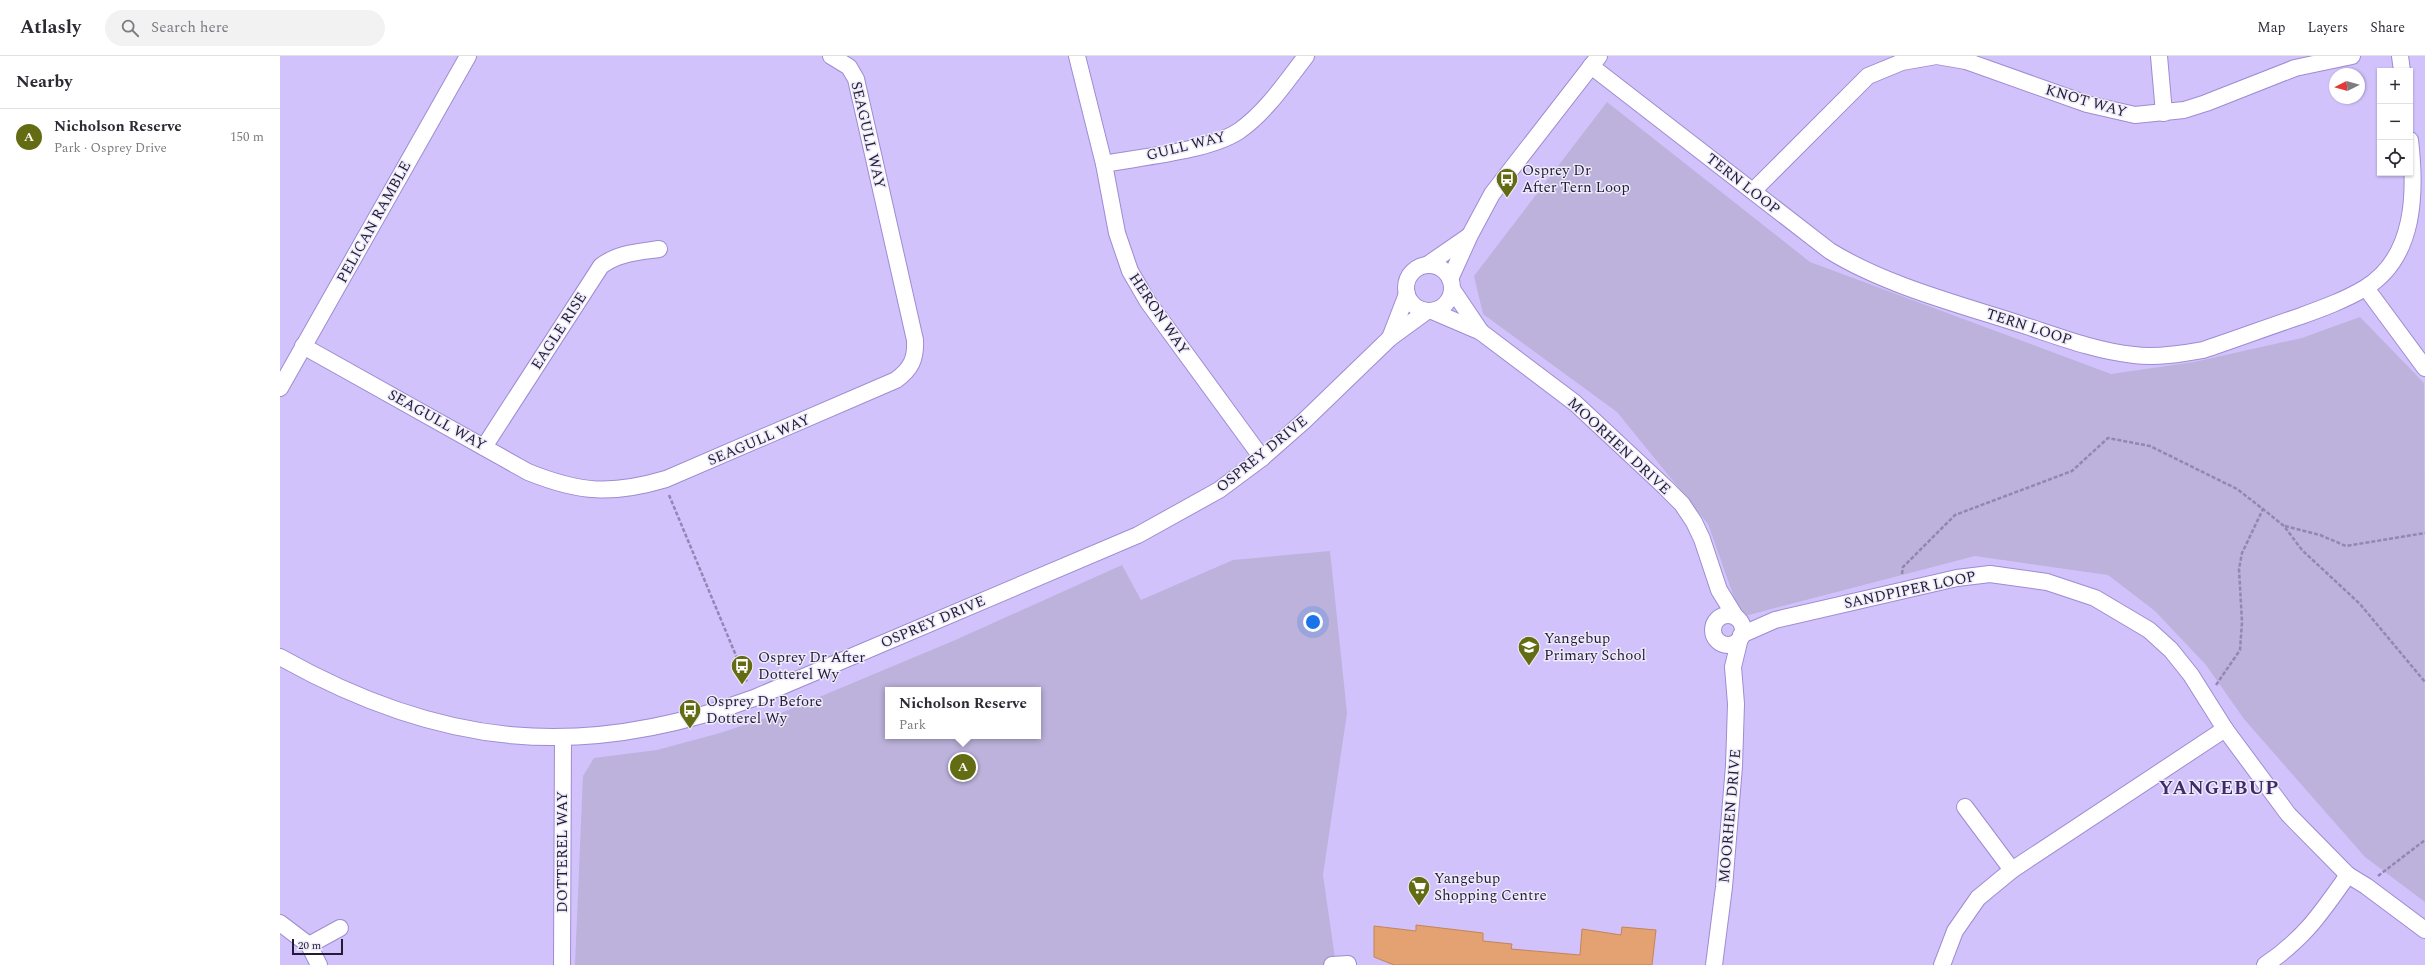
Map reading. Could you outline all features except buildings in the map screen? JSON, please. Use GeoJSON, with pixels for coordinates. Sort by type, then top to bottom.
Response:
{"type":"FeatureCollection","features":[{"type":"Feature","properties":{"kind":"street","name":"PELICAN RAMBLE"},"geometry":{"type":"LineString","coordinates":[[280,388],[468,56]]}},
{"type":"Feature","properties":{"kind":"street","name":"SEAGULL WAY"},"geometry":{"type":"LineString","coordinates":[[303,346],[528,472],[556,483],[583,490],[637,488],[666,479],[896,380],[906,373],[912,363],[916,352],[915,340],[856,79],[849,67],[831,56]]}},
{"type":"Feature","properties":{"kind":"street","name":"HERON WAY"},"geometry":{"type":"LineString","coordinates":[[1077,56],[1104,164],[1117,233],[1130,271],[1148,302],[1262,458]]}},
{"type":"Feature","properties":{"kind":"street","name":"GULL WAY"},"geometry":{"type":"LineString","coordinates":[[1104,164],[1190,148],[1221,140],[1239,131],[1256,116],[1306,56]]}},
{"type":"Feature","properties":{"kind":"street","name":"KNOT WAY"},"geometry":{"type":"LineString","coordinates":[[1753,192],[1868,76],[1902,62],[1936,56],[1966,61],[2109,110],[2134,115],[2164,113],[2206,103],[2295,68],[2352,56]]}},
{"type":"Feature","properties":{"kind":"street"},"geometry":{"type":"LineString","coordinates":[[2159,56],[2164,113]]}},
{"type":"Feature","properties":{"kind":"street"},"geometry":{"type":"LineString","coordinates":[[2400,56],[2402,68]]}},
{"type":"Feature","properties":{"kind":"street"},"geometry":{"type":"LineString","coordinates":[[1470,235],[1427,265],[1415,270],[1410,275],[1407,281],[1407,294],[1414,306],[1430,311],[1446,304],[1451,284],[1470,235],[1492,194],[1595,61]]}},
{"type":"Feature","properties":{"kind":"street","name":"TERN LOOP"},"geometry":{"type":"LineString","coordinates":[[1595,61],[1753,192],[1844,260],[1933,296],[2105,351],[2135,356],[2181,354],[2203,350],[2340,301],[2366,288],[2394,259],[2405,236],[2414,196],[2413,176]]}},
{"type":"Feature","properties":{"kind":"street","name":"EAGLE RISE"},"geometry":{"type":"LineString","coordinates":[[484,447],[601,266],[611,258],[659,249]]}},
{"type":"Feature","properties":{"kind":"street"},"geometry":{"type":"LineString","coordinates":[[1427,265],[1441,268],[1451,284]]}},
{"type":"Feature","properties":{"kind":"street","name":"MOORHEN DRIVE"},"geometry":{"type":"LineString","coordinates":[[1451,284],[1481,332]]}},
{"type":"Feature","properties":{"kind":"street"},"geometry":{"type":"LineString","coordinates":[[2366,288],[2425,368]]}},
{"type":"Feature","properties":{"kind":"street","name":"OSPREY DRIVE"},"geometry":{"type":"LineString","coordinates":[[1390,338],[1407,294]]}},
{"type":"Feature","properties":{"kind":"street","name":"OSPREY DRIVE"},"geometry":{"type":"LineString","coordinates":[[280,657],[368,700],[431,721],[485,733],[563,738],[601,735],[667,726],[714,712],[754,698],[1138,535],[1219,490],[1262,458],[1304,421],[1390,338],[1430,311]]}},
{"type":"Feature","properties":{"kind":"street","name":"MOORHEN DRIVE"},"geometry":{"type":"LineString","coordinates":[[1430,311],[1481,332],[1575,403],[1634,456],[1682,504],[1702,539],[1730,618]]}},
{"type":"Feature","properties":{"kind":"street","name":"SANDPIPER LOOP"},"geometry":{"type":"LineString","coordinates":[[1741,636],[1775,620],[1905,590],[1990,574],[2047,582],[2095,598],[2149,630],[2171,650],[2206,698],[2224,729],[2288,814],[2348,875],[2366,886],[2425,930]]}},
{"type":"Feature","properties":{"kind":"street"},"geometry":{"type":"LineString","coordinates":[[1730,618],[1743,629],[1741,636],[1732,644],[1721,643],[1716,639],[1713,628],[1730,618]]}},
{"type":"Feature","properties":{"kind":"street","name":"SANDPIPER LOOP"},"geometry":{"type":"LineString","coordinates":[[1730,618],[1775,620]]}},
{"type":"Feature","properties":{"kind":"street","name":"MOORHEN DRIVE"},"geometry":{"type":"LineString","coordinates":[[1714,965],[1724,887],[1735,752],[1736,704],[1733,667],[1741,636]]}},
{"type":"Feature","properties":{"kind":"street","name":"MOORHEN DRIVE"},"geometry":{"type":"LineString","coordinates":[[1721,643],[1733,667]]}},
{"type":"Feature","properties":{"kind":"street"},"geometry":{"type":"LineString","coordinates":[[1942,965],[1946,950],[1964,916],[1978,898],[2012,870],[2224,729]]}},
{"type":"Feature","properties":{"kind":"street","name":"DOTTEREL WAY"},"geometry":{"type":"LineString","coordinates":[[562,965],[563,738]]}},
{"type":"Feature","properties":{"kind":"street"},"geometry":{"type":"LineString","coordinates":[[1965,807],[2012,870]]}},
{"type":"Feature","properties":{"kind":"street"},"geometry":{"type":"LineString","coordinates":[[2265,965],[2288,950],[2307,931],[2348,875]]}},
{"type":"Feature","properties":{"kind":"street"},"geometry":{"type":"LineString","coordinates":[[280,923],[308,945],[319,965]]}},
{"type":"Feature","properties":{"kind":"street"},"geometry":{"type":"LineString","coordinates":[[308,945],[340,928]]}},
{"type":"Feature","properties":{"kind":"street"},"geometry":{"type":"LineString","coordinates":[[1332,965],[1348,964]]}},
{"type":"Feature","properties":{"kind":"path"},"geometry":{"type":"LineString","coordinates":[[1905,590],[1901,574],[1903,567],[1955,515],[2072,471],[2108,438],[2150,446],[2237,489],[2264,509],[2284,526],[2302,550],[2360,604],[2425,682]]}},
{"type":"Feature","properties":{"kind":"path"},"geometry":{"type":"LineString","coordinates":[[666,479],[668,492],[747,682]]}},
{"type":"Feature","properties":{"kind":"path"},"geometry":{"type":"LineString","coordinates":[[2206,698],[2240,650],[2242,622],[2239,569],[2242,553],[2264,509]]}},
{"type":"Feature","properties":{"kind":"path"},"geometry":{"type":"LineString","coordinates":[[2284,526],[2320,535],[2346,546],[2425,533]]}},
{"type":"Feature","properties":{"kind":"path"},"geometry":{"type":"LineString","coordinates":[[2366,886],[2425,840]]}},
{"type":"Feature","properties":{"kind":"shaded area"},"geometry":{"type":"Polygon","coordinates":[[[1607,102],[1810,262],[2111,374],[2194,362],[2302,338],[2360,317],[2424,383],[2425,902],[2365,857],[2244,719],[2206,665],[2155,611],[2108,575],[1975,556],[1741,617],[1708,524],[1617,412],[1483,314],[1474,276],[1607,102]]]}},
{"type":"Feature","properties":{"kind":"shaded area"},"geometry":{"type":"Polygon","coordinates":[[[1330,551],[1347,713],[1323,875],[1336,965],[575,965],[583,776],[594,758],[657,750],[720,733],[781,713],[953,641],[1122,565],[1141,600],[1233,560],[1330,551]]]}},
{"type":"Feature","properties":{"kind":"place","name":"Osprey Dr After Tern Loop"},"geometry":{"type":"Point","coordinates":[1507,198]}},
{"type":"Feature","properties":{"kind":"place","name":"Yangebup Primary School"},"geometry":{"type":"Point","coordinates":[1529,666]}},
{"type":"Feature","properties":{"kind":"place","name":"Osprey Dr After Dotterel Wy"},"geometry":{"type":"Point","coordinates":[742,686]}},
{"type":"Feature","properties":{"kind":"place","name":"Osprey Dr Before Dotterel Wy"},"geometry":{"type":"Point","coordinates":[690,730]}},
{"type":"Feature","properties":{"kind":"place","name":"Nicholson Reserve"},"geometry":{"type":"Point","coordinates":[963,767]}},
{"type":"Feature","properties":{"kind":"place","name":"Yangebup Shopping Centre"},"geometry":{"type":"Point","coordinates":[1419,906]}},
{"type":"Feature","properties":{"kind":"district","name":"YANGEBUP"},"geometry":{"type":"Point","coordinates":[2219,788]}}]}
